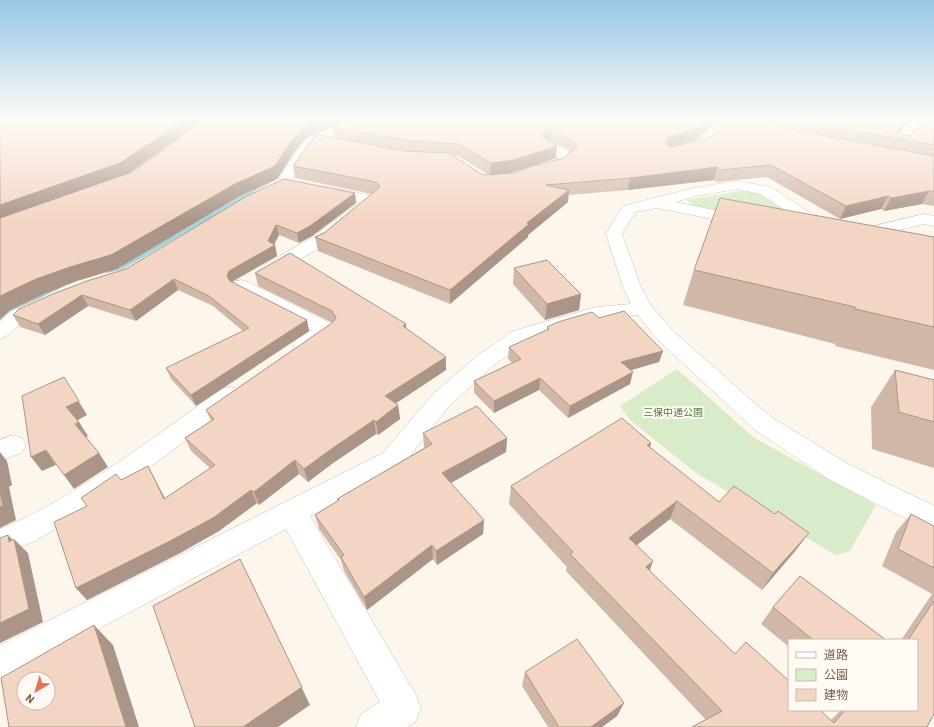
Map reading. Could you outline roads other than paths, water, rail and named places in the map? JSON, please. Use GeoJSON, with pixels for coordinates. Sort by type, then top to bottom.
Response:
{"type":"FeatureCollection","features":[{"type":"Feature","properties":{"kind":"street"},"geometry":{"type":"LineString","coordinates":[[244,202],[284,182],[303,153]]}},
{"type":"Feature","properties":{"kind":"street"},"geometry":{"type":"LineString","coordinates":[[529,173],[556,166],[567,159],[560,153]]}},
{"type":"Feature","properties":{"kind":"street"},"geometry":{"type":"LineString","coordinates":[[283,359],[327,330],[241,286],[319,241],[372,200],[284,182]]}},
{"type":"Feature","properties":{"kind":"street"},"geometry":{"type":"LineString","coordinates":[[822,233],[801,214],[766,190],[737,184],[694,192],[657,203],[629,209],[614,234],[632,287],[643,309],[664,334],[764,424],[839,472],[934,519]]}},
{"type":"Feature","properties":{"kind":"street"},"geometry":{"type":"LineString","coordinates":[[657,203],[701,213],[755,222]]}},
{"type":"Feature","properties":{"kind":"street"},"geometry":{"type":"LineString","coordinates":[[794,228],[851,237],[924,219],[934,221]]}},
{"type":"Feature","properties":{"kind":"street"},"geometry":{"type":"LineString","coordinates":[[0,332],[18,316],[52,299]]}},
{"type":"Feature","properties":{"kind":"street"},"geometry":{"type":"LineString","coordinates":[[0,663],[392,460],[441,400],[485,361],[520,336],[596,313],[643,309]]}},
{"type":"Feature","properties":{"kind":"street"},"geometry":{"type":"LineString","coordinates":[[0,543],[25,532],[98,491],[246,385]]}},
{"type":"Feature","properties":{"kind":"street"},"geometry":{"type":"LineString","coordinates":[[292,512],[403,708],[374,727]]}},
{"type":"Feature","properties":{"kind":"waterway"},"geometry":{"type":"LineString","coordinates":[[108,271],[120,267],[275,178]]}},
{"type":"Feature","properties":{"kind":"waterway"},"geometry":{"type":"LineString","coordinates":[[0,319],[17,306],[61,286]]}},
{"type":"Feature","properties":{"kind":"park label","name":"三保中通公園"},"geometry":{"type":"Point","coordinates":[673,412]}}]}
